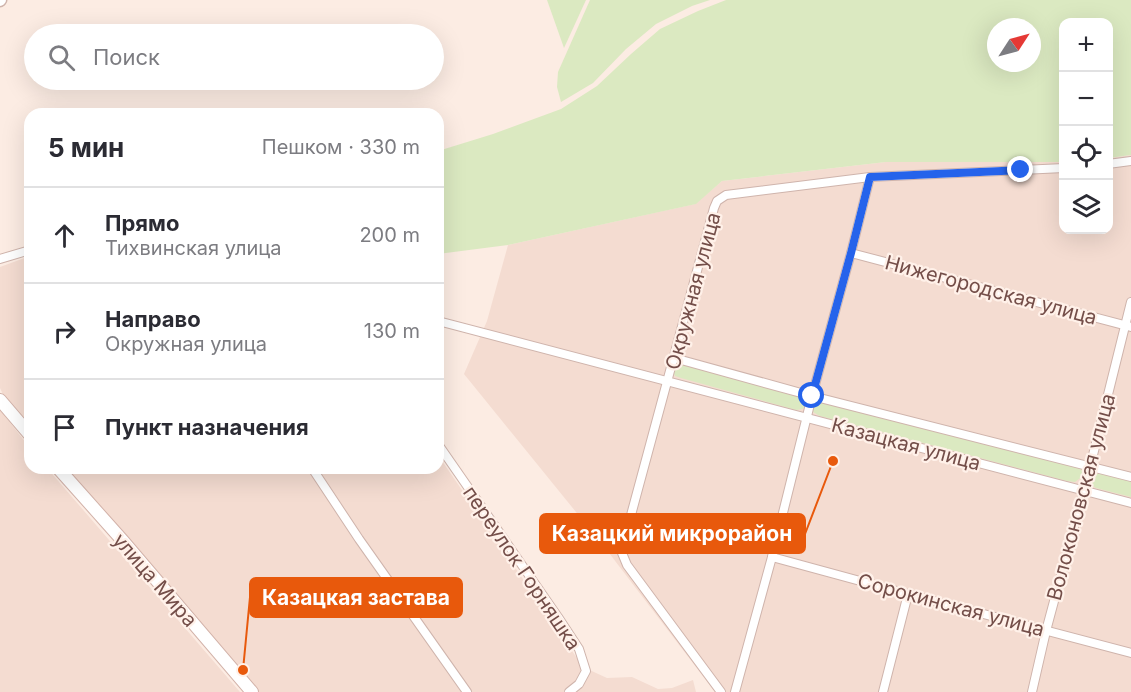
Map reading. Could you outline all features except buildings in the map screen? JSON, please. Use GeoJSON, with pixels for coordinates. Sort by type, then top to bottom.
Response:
{"type":"FeatureCollection","features":[{"type":"Feature","properties":{"kind":"main road"},"geometry":{"type":"LineString","coordinates":[[0,399],[24,428]]}},
{"type":"Feature","properties":{"kind":"main road","name":"улица Мира"},"geometry":{"type":"LineString","coordinates":[[63,474],[252,692]]}},
{"type":"Feature","properties":{"kind":"street"},"geometry":{"type":"LineString","coordinates":[[1113,163],[1131,161]]}},
{"type":"Feature","properties":{"kind":"street","name":"Окружная улица"},"geometry":{"type":"LineString","coordinates":[[721,692],[627,566],[622,553],[717,201],[726,195],[870,177],[1059,168]]}},
{"type":"Feature","properties":{"kind":"street"},"geometry":{"type":"LineString","coordinates":[[735,692],[870,177]]}},
{"type":"Feature","properties":{"kind":"street"},"geometry":{"type":"LineString","coordinates":[[0,259],[24,252]]}},
{"type":"Feature","properties":{"kind":"street","name":"Нижегородская улица"},"geometry":{"type":"LineString","coordinates":[[851,253],[1128,326]]}},
{"type":"Feature","properties":{"kind":"street","name":"Волоконовская улица"},"geometry":{"type":"LineString","coordinates":[[1032,692],[1046,631],[1128,326],[1131,302]]}},
{"type":"Feature","properties":{"kind":"street","name":"Казацкая улица"},"geometry":{"type":"LineString","coordinates":[[444,323],[1131,503]]}},
{"type":"Feature","properties":{"kind":"street","name":"Казацкая улица"},"geometry":{"type":"LineString","coordinates":[[675,358],[812,396],[1131,477]]}},
{"type":"Feature","properties":{"kind":"street","name":"переулок Горняшка"},"geometry":{"type":"LineString","coordinates":[[444,453],[579,649],[586,671],[579,684],[568,692]]}},
{"type":"Feature","properties":{"kind":"street"},"geometry":{"type":"LineString","coordinates":[[316,474],[359,539],[468,692]]}},
{"type":"Feature","properties":{"kind":"street","name":"Сорокинская улица"},"geometry":{"type":"LineString","coordinates":[[772,557],[1131,653]]}},
{"type":"Feature","properties":{"kind":"street"},"geometry":{"type":"LineString","coordinates":[[883,692],[908,594]]}},
{"type":"Feature","properties":{"kind":"shaded area"},"geometry":{"type":"Polygon","coordinates":[[[1131,155],[1131,692],[715,692],[606,549],[464,374],[487,321],[508,245],[695,204],[722,181],[886,162],[1059,162],[1059,234],[1113,234],[1113,157],[1131,155]]]}},
{"type":"Feature","properties":{"kind":"shaded area"},"geometry":{"type":"Polygon","coordinates":[[[24,258],[24,420],[5,399],[0,388],[0,267],[24,258]]]}},
{"type":"Feature","properties":{"kind":"shaded area"},"geometry":{"type":"Polygon","coordinates":[[[0,410],[24,440],[24,474],[52,474],[240,692],[0,692],[0,410]]]}},
{"type":"Feature","properties":{"kind":"shaded area"},"geometry":{"type":"Polygon","coordinates":[[[444,464],[583,667],[607,678],[632,677],[658,689],[672,688],[693,680],[696,692],[259,692],[124,540],[72,474],[444,474],[444,464]]]}},
{"type":"Feature","properties":{"kind":"green space"},"geometry":{"type":"Polygon","coordinates":[[[547,0],[586,0],[564,48],[547,0]]]}},
{"type":"Feature","properties":{"kind":"green space"},"geometry":{"type":"Polygon","coordinates":[[[590,0],[710,0],[692,6],[656,24],[626,49],[593,83],[561,102],[557,87],[558,72],[590,0]]]}},
{"type":"Feature","properties":{"kind":"green space"},"geometry":{"type":"Polygon","coordinates":[[[726,0],[1131,0],[1131,155],[1113,157],[1113,18],[1059,18],[1059,162],[886,162],[722,181],[696,204],[508,245],[444,253],[444,149],[561,109],[597,86],[660,29],[726,0]]]}},
{"type":"Feature","properties":{"kind":"green space"},"geometry":{"type":"Polygon","coordinates":[[[679,364],[800,396],[807,400],[807,404],[803,409],[796,410],[681,378],[675,376],[673,372],[675,365],[679,364]]]}},
{"type":"Feature","properties":{"kind":"green space"},"geometry":{"type":"Polygon","coordinates":[[[819,401],[1077,467],[1083,471],[1084,475],[1075,482],[1067,481],[820,416],[813,412],[814,404],[819,401]]]}},
{"type":"Feature","properties":{"kind":"green space"},"geometry":{"type":"Polygon","coordinates":[[[1100,473],[1131,481],[1131,497],[1091,485],[1092,475],[1100,473]]]}},
{"type":"Feature","properties":{"kind":"place","name":"Казацкий микрорайон"},"geometry":{"type":"Point","coordinates":[833,461]}},
{"type":"Feature","properties":{"kind":"place","name":"Казацкая застава"},"geometry":{"type":"Point","coordinates":[243,670]}},
{"type":"Feature","properties":{"kind":"route"},"geometry":{"type":"LineString","coordinates":[[812,396],[870,177],[1021,170]]}}]}
